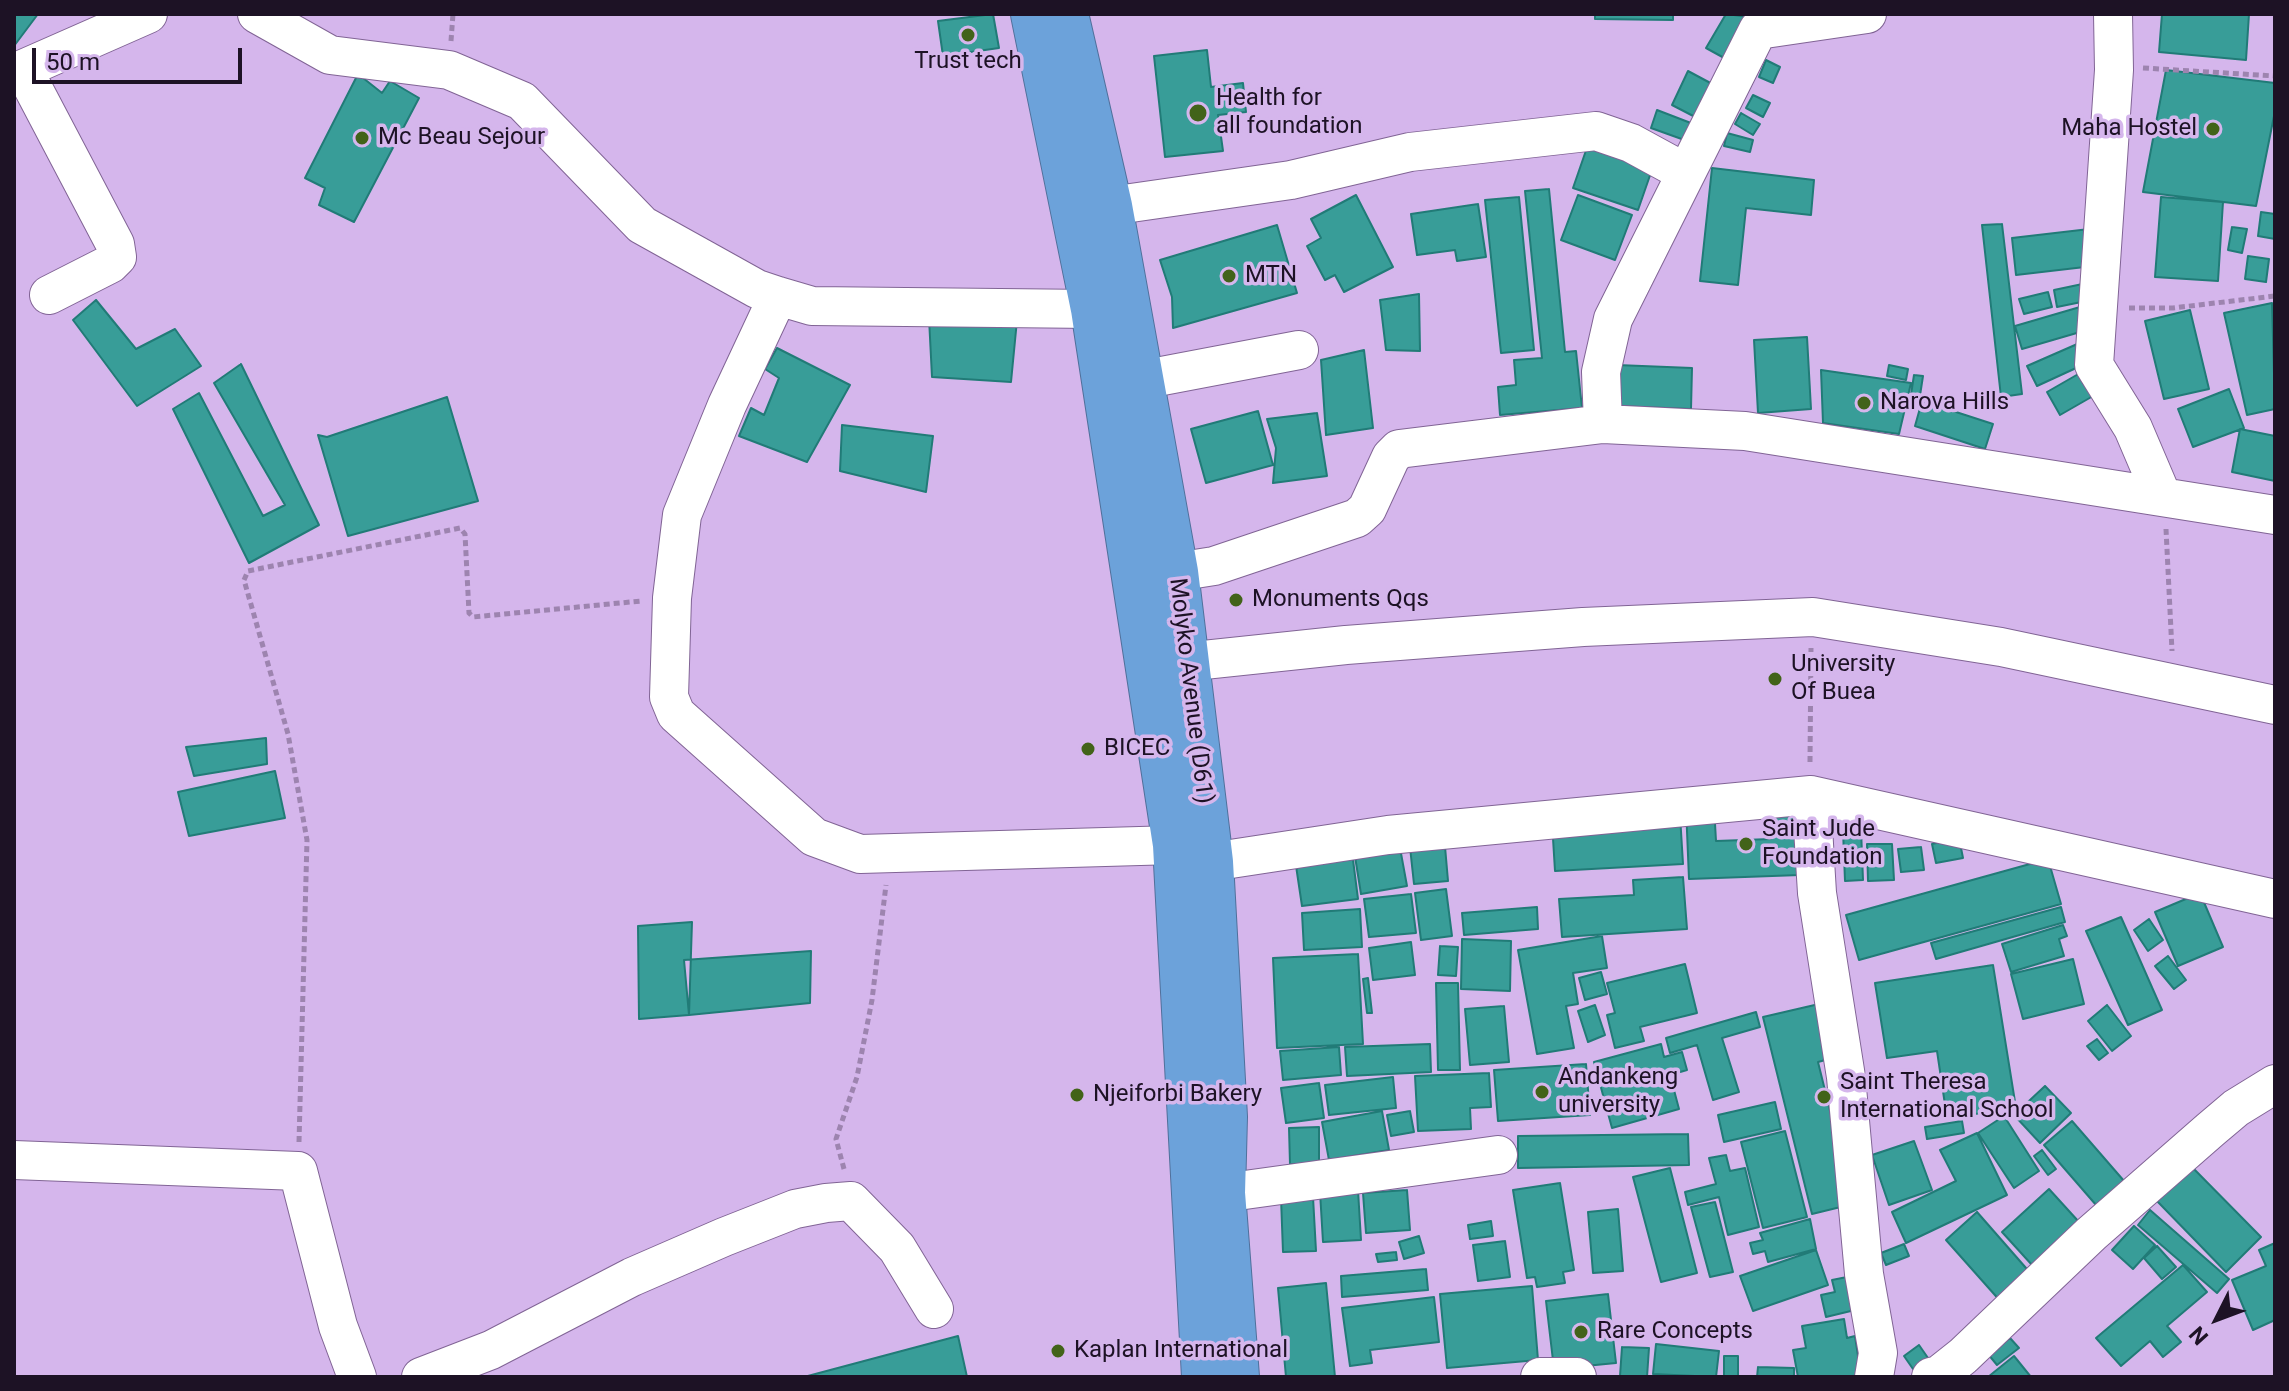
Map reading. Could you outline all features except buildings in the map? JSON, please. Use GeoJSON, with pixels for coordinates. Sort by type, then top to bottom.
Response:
{"type":"FeatureCollection","features":[{"type":"Feature","properties":{"kind":"highway","name":"Molyko Avenue (D61)"},"geometry":{"type":"LineString","coordinates":[[1033,14],[1167,663],[1225,1117],[1223,1193],[1237,1377]]}},
{"type":"Feature","properties":{"kind":"highway","name":"Molyko Avenue (D61)"},"geometry":{"type":"LineString","coordinates":[[1066,14],[1110,206],[1176,572],[1167,663]]}},
{"type":"Feature","properties":{"kind":"highway","name":"Molyko Avenue (D61)"},"geometry":{"type":"LineString","coordinates":[[1193,853],[1204,1377]]}},
{"type":"Feature","properties":{"kind":"street"},"geometry":{"type":"LineString","coordinates":[[49,295],[110,264],[117,257],[115,244],[18,71],[148,14]]}},
{"type":"Feature","properties":{"kind":"street"},"geometry":{"type":"LineString","coordinates":[[257,14],[330,55],[449,70],[522,101],[642,225],[757,289],[812,306],[1093,309]]}},
{"type":"Feature","properties":{"kind":"street"},"geometry":{"type":"LineString","coordinates":[[1603,424],[1601,372],[1613,319],[1759,22],[1867,14]]}},
{"type":"Feature","properties":{"kind":"street"},"geometry":{"type":"LineString","coordinates":[[2113,14],[2114,70],[2094,365],[2133,428],[2162,496]]}},
{"type":"Feature","properties":{"kind":"street"},"geometry":{"type":"LineString","coordinates":[[1110,206],[1291,180],[1410,152],[1596,131],[1631,143],[1686,173]]}},
{"type":"Feature","properties":{"kind":"street"},"geometry":{"type":"LineString","coordinates":[[778,296],[727,405],[682,515],[672,598],[669,697],[676,714],[814,837],[860,854],[1193,853],[1811,795],[2275,899]]}},
{"type":"Feature","properties":{"kind":"street"},"geometry":{"type":"LineString","coordinates":[[1141,380],[1299,350]]}},
{"type":"Feature","properties":{"kind":"street"},"geometry":{"type":"LineString","coordinates":[[1176,572],[1214,566],[1357,518],[1367,509],[1391,457],[1399,449],[1603,424],[1745,431],[2275,515]]}},
{"type":"Feature","properties":{"kind":"street"},"geometry":{"type":"LineString","coordinates":[[1167,663],[1583,627],[1813,617],[2001,647],[2275,705]]}},
{"type":"Feature","properties":{"kind":"street"},"geometry":{"type":"LineString","coordinates":[[1811,795],[1817,893],[1846,1077],[1864,1274],[1878,1353],[1874,1377]]}},
{"type":"Feature","properties":{"kind":"street"},"geometry":{"type":"LineString","coordinates":[[1931,1377],[1939,1375],[1963,1356],[2091,1234],[2227,1115],[2275,1084]]}},
{"type":"Feature","properties":{"kind":"street"},"geometry":{"type":"LineString","coordinates":[[1223,1193],[1498,1155]]}},
{"type":"Feature","properties":{"kind":"street"},"geometry":{"type":"LineString","coordinates":[[14,1160],[298,1171],[338,1326],[357,1377]]}},
{"type":"Feature","properties":{"kind":"street"},"geometry":{"type":"LineString","coordinates":[[421,1377],[491,1350],[632,1277],[724,1237],[795,1209],[851,1201],[897,1248],[934,1309]]}},
{"type":"Feature","properties":{"kind":"street"},"geometry":{"type":"LineString","coordinates":[[1540,1377],[1577,1377]]}},
{"type":"Feature","properties":{"kind":"path"},"geometry":{"type":"LineString","coordinates":[[2114,70],[2162,67],[2275,76]]}},
{"type":"Feature","properties":{"kind":"path"},"geometry":{"type":"LineString","coordinates":[[2096,307],[2173,308],[2275,296]]}},
{"type":"Feature","properties":{"kind":"path"},"geometry":{"type":"LineString","coordinates":[[2162,496],[2167,541],[2172,681]]}},
{"type":"Feature","properties":{"kind":"path"},"geometry":{"type":"LineString","coordinates":[[298,1171],[307,840],[288,734],[244,580],[248,571],[460,528],[465,534],[469,613],[473,617],[672,598]]}},
{"type":"Feature","properties":{"kind":"path"},"geometry":{"type":"LineString","coordinates":[[1811,795],[1808,696],[1813,617]]}},
{"type":"Feature","properties":{"kind":"path"},"geometry":{"type":"LineString","coordinates":[[851,1201],[836,1139],[857,1077],[872,1000],[890,853]]}},
{"type":"Feature","properties":{"kind":"place","name":"Trust tech"},"geometry":{"type":"Point","coordinates":[968,35]}},
{"type":"Feature","properties":{"kind":"place","name":"Health for all foundation"},"geometry":{"type":"Point","coordinates":[1198,113]}},
{"type":"Feature","properties":{"kind":"place","name":"Maha Hostel"},"geometry":{"type":"Point","coordinates":[2213,129]}},
{"type":"Feature","properties":{"kind":"place","name":"Mc Beau Sejour"},"geometry":{"type":"Point","coordinates":[362,138]}},
{"type":"Feature","properties":{"kind":"place","name":"MTN"},"geometry":{"type":"Point","coordinates":[1229,276]}},
{"type":"Feature","properties":{"kind":"place","name":"Narova Hills"},"geometry":{"type":"Point","coordinates":[1864,403]}},
{"type":"Feature","properties":{"kind":"place","name":"Monuments Qqs"},"geometry":{"type":"Point","coordinates":[1236,600]}},
{"type":"Feature","properties":{"kind":"place","name":"University Of Buea"},"geometry":{"type":"Point","coordinates":[1775,679]}},
{"type":"Feature","properties":{"kind":"place","name":"BICEC"},"geometry":{"type":"Point","coordinates":[1088,749]}},
{"type":"Feature","properties":{"kind":"place","name":"Saint Jude Foundation"},"geometry":{"type":"Point","coordinates":[1746,844]}},
{"type":"Feature","properties":{"kind":"place","name":"Andankeng university"},"geometry":{"type":"Point","coordinates":[1542,1092]}},
{"type":"Feature","properties":{"kind":"place","name":"Njeiforbi Bakery"},"geometry":{"type":"Point","coordinates":[1077,1095]}},
{"type":"Feature","properties":{"kind":"place","name":"Saint Theresa International School"},"geometry":{"type":"Point","coordinates":[1824,1097]}},
{"type":"Feature","properties":{"kind":"place","name":"Rare Concepts"},"geometry":{"type":"Point","coordinates":[1581,1332]}},
{"type":"Feature","properties":{"kind":"place","name":"Kaplan International"},"geometry":{"type":"Point","coordinates":[1058,1351]}}]}
